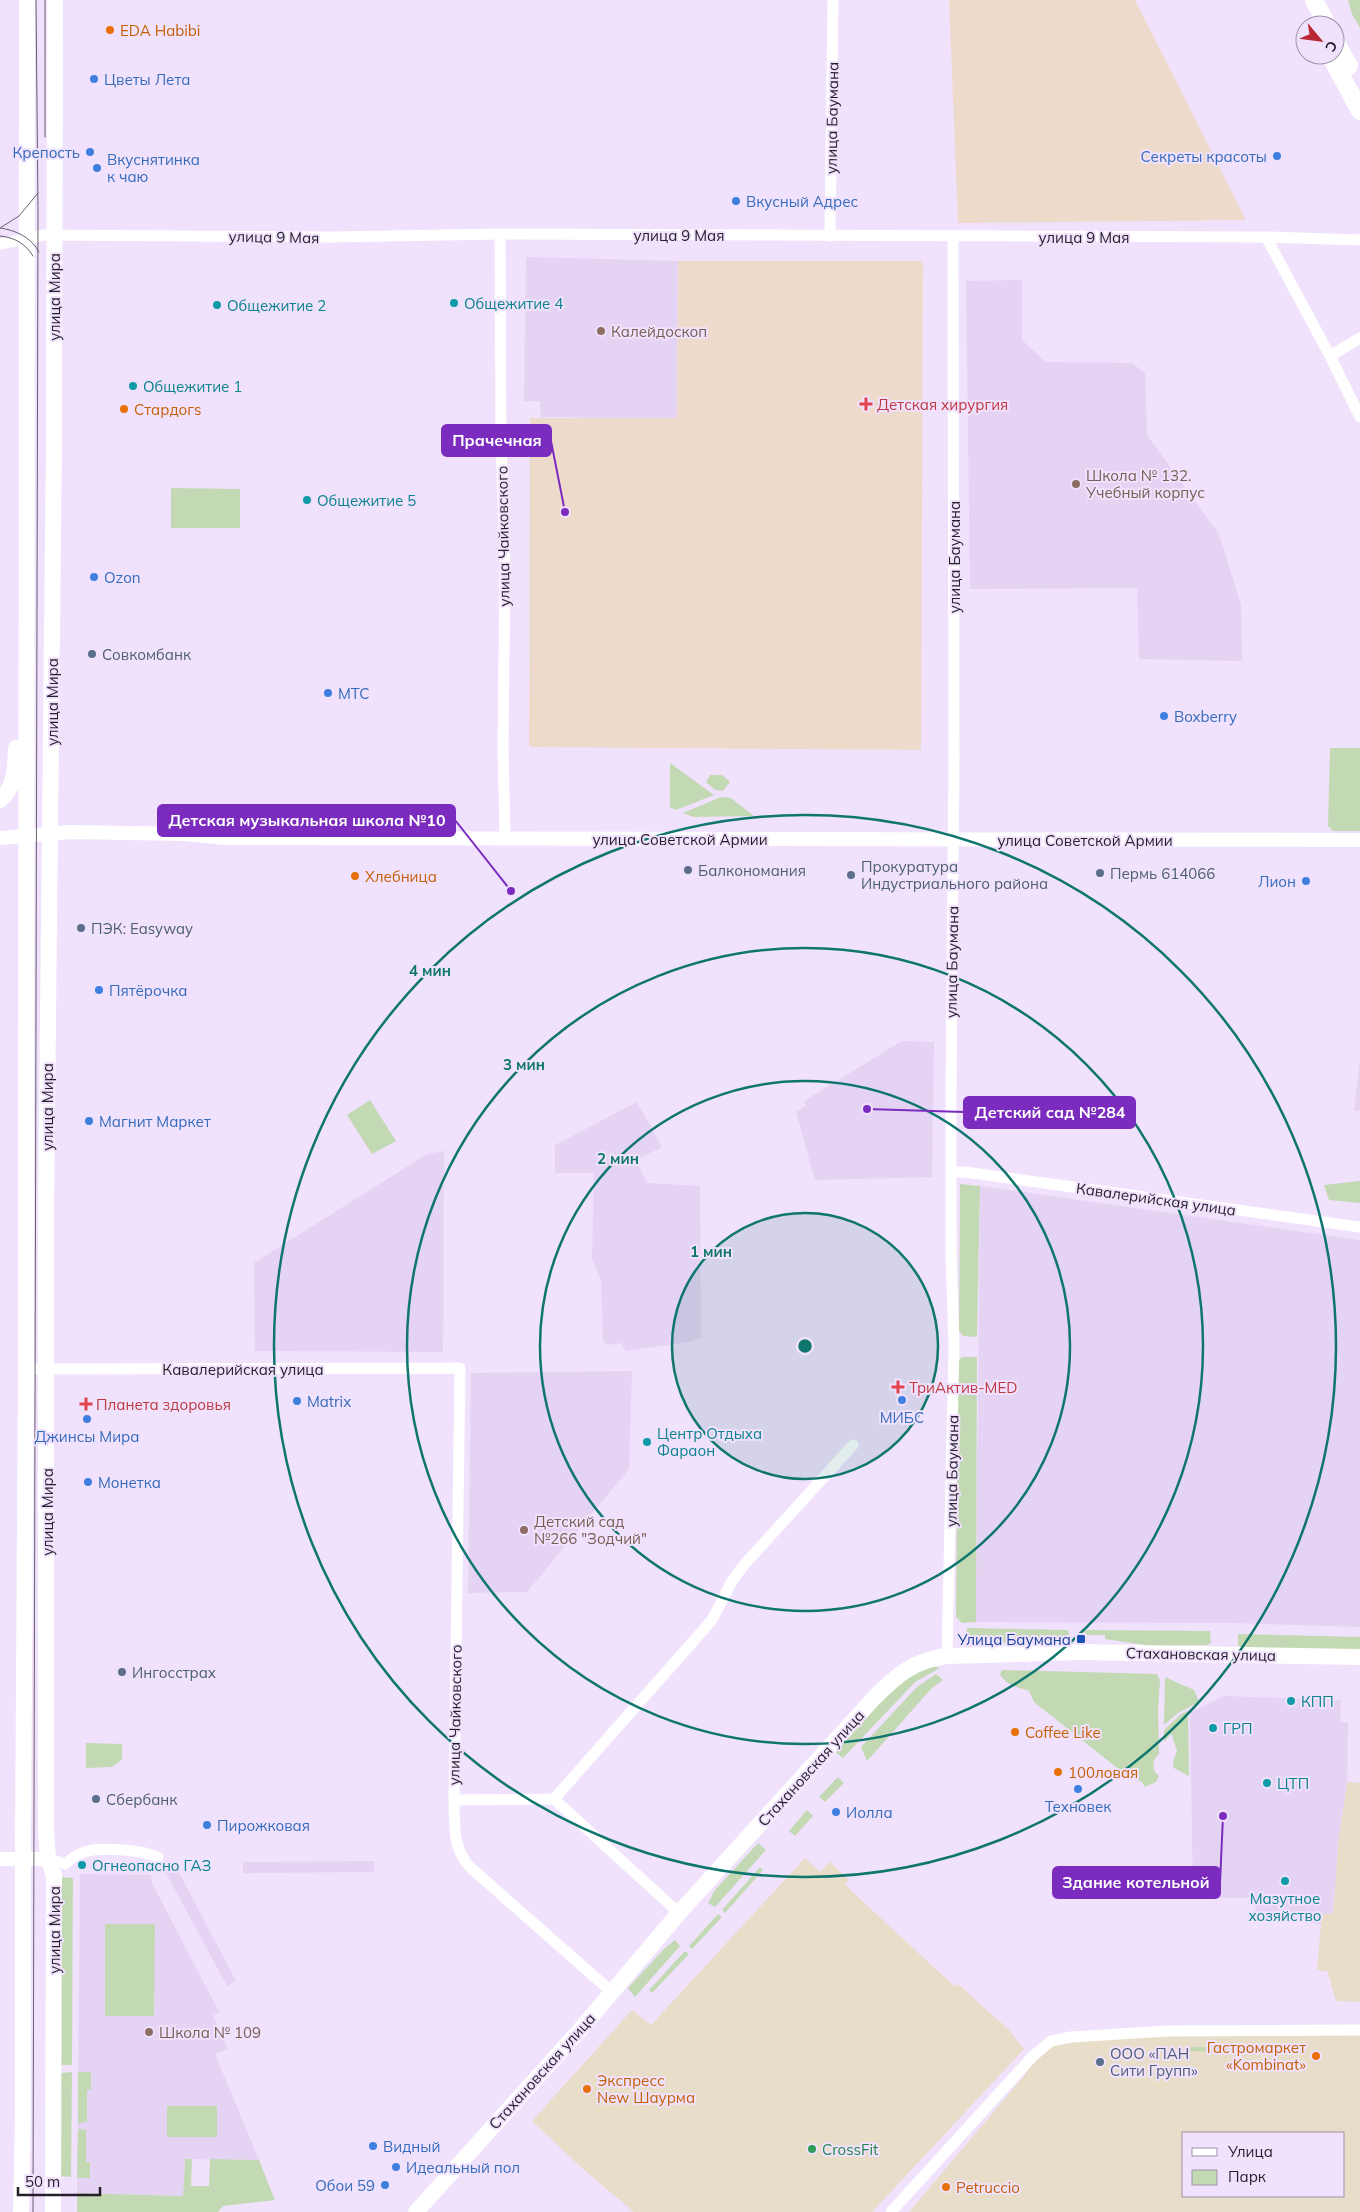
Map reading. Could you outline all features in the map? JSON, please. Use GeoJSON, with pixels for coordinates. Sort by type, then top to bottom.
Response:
{"type":"FeatureCollection","features":[{"type":"Feature","properties":{"kind":"main road","name":"улица Мира"},"geometry":{"type":"LineString","coordinates":[[21,2212],[26,1369],[27,0]]}},
{"type":"Feature","properties":{"kind":"main road","name":"улица Мира"},"geometry":{"type":"LineString","coordinates":[[53,2212],[54,1875],[48,1859],[46,1832],[49,834],[51,802],[55,0]]}},
{"type":"Feature","properties":{"kind":"main road"},"geometry":{"type":"LineString","coordinates":[[1301,0],[1308,15]]}},
{"type":"Feature","properties":{"kind":"main road"},"geometry":{"type":"LineString","coordinates":[[1314,0],[1322,15]]}},
{"type":"Feature","properties":{"kind":"main road"},"geometry":{"type":"LineString","coordinates":[[1345,59],[1360,86]]}},
{"type":"Feature","properties":{"kind":"main road"},"geometry":{"type":"LineString","coordinates":[[1335,65],[1360,111]]}},
{"type":"Feature","properties":{"kind":"main road"},"geometry":{"type":"LineString","coordinates":[[0,800],[7,794],[14,782],[16,734],[27,707]]}},
{"type":"Feature","properties":{"kind":"main road","name":"Стахановская улица"},"geometry":{"type":"LineString","coordinates":[[416,2212],[613,1993],[679,1913],[874,1698],[894,1679],[914,1665],[929,1658],[947,1656],[1082,1652],[1360,1657]]}},
{"type":"Feature","properties":{"kind":"street","name":"улица Баумана"},"geometry":{"type":"LineString","coordinates":[[830,236],[832,0]]}},
{"type":"Feature","properties":{"kind":"street","name":"улица 9 Мая"},"geometry":{"type":"LineString","coordinates":[[0,244],[38,235],[333,237],[500,234],[1266,237],[1360,240]]}},
{"type":"Feature","properties":{"kind":"street","name":"улица Чайковского"},"geometry":{"type":"LineString","coordinates":[[500,234],[501,442],[505,562],[503,748],[505,838]]}},
{"type":"Feature","properties":{"kind":"street","name":"улица Баумана"},"geometry":{"type":"LineString","coordinates":[[947,1656],[954,1346],[951,1252],[953,237]]}},
{"type":"Feature","properties":{"kind":"street"},"geometry":{"type":"LineString","coordinates":[[1266,237],[1330,356],[1360,417]]}},
{"type":"Feature","properties":{"kind":"street"},"geometry":{"type":"LineString","coordinates":[[1330,356],[1360,338]]}},
{"type":"Feature","properties":{"kind":"street","name":"улица Советской Армии"},"geometry":{"type":"LineString","coordinates":[[0,838],[70,832],[184,834],[235,838],[1360,840]]}},
{"type":"Feature","properties":{"kind":"street","name":"Кавалерийская улица"},"geometry":{"type":"LineString","coordinates":[[952,1172],[965,1172],[1360,1227]]}},
{"type":"Feature","properties":{"kind":"street","name":"улица Чайковского"},"geometry":{"type":"LineString","coordinates":[[460,1368],[454,1800],[456,1845],[467,1863],[613,1993]]}},
{"type":"Feature","properties":{"kind":"street","name":"Кавалерийская улица"},"geometry":{"type":"LineString","coordinates":[[26,1369],[460,1368]]}},
{"type":"Feature","properties":{"kind":"street"},"geometry":{"type":"LineString","coordinates":[[554,1799],[712,1620],[732,1581],[743,1566],[853,1445]]}},
{"type":"Feature","properties":{"kind":"street"},"geometry":{"type":"LineString","coordinates":[[454,1800],[554,1799],[679,1913]]}},
{"type":"Feature","properties":{"kind":"street"},"geometry":{"type":"LineString","coordinates":[[0,1859],[48,1859],[65,1864],[81,1853],[92,1851],[138,1852],[158,1857]]}},
{"type":"Feature","properties":{"kind":"street"},"geometry":{"type":"LineString","coordinates":[[890,2212],[1033,2056],[1051,2041],[1071,2037],[1168,2031],[1360,2030]]}},
{"type":"Feature","properties":{"kind":"shaded area"},"geometry":{"type":"Polygon","coordinates":[[[949,0],[1135,0],[1246,220],[958,223],[949,0]]]}},
{"type":"Feature","properties":{"kind":"shaded area","name":"Калейдоскоп"},"geometry":{"type":"Polygon","coordinates":[[[526,257],[678,261],[677,418],[541,417],[540,401],[524,401],[526,257]]]}},
{"type":"Feature","properties":{"kind":"shaded area"},"geometry":{"type":"Polygon","coordinates":[[[678,261],[923,261],[921,750],[529,747],[530,418],[677,418],[678,261]]]}},
{"type":"Feature","properties":{"kind":"shaded area","name":"Школа № 132. Учебный корпус"},"geometry":{"type":"Polygon","coordinates":[[[1022,280],[1022,340],[1046,362],[1132,363],[1145,373],[1147,435],[1219,534],[1241,605],[1242,661],[1139,659],[1137,588],[970,589],[966,281],[1022,280]]]}},
{"type":"Feature","properties":{"kind":"shaded area"},"geometry":{"type":"Polygon","coordinates":[[[902,1041],[934,1042],[932,1177],[815,1180],[796,1112],[806,1106],[804,1101],[902,1041]]]}},
{"type":"Feature","properties":{"kind":"shaded area"},"geometry":{"type":"Polygon","coordinates":[[[1360,1059],[1360,1111],[1354,1110],[1360,1059]]]}},
{"type":"Feature","properties":{"kind":"shaded area"},"geometry":{"type":"Polygon","coordinates":[[[637,1102],[662,1147],[636,1160],[647,1183],[700,1186],[701,1338],[688,1342],[626,1351],[620,1343],[608,1345],[603,1341],[601,1281],[592,1258],[594,1173],[555,1173],[555,1145],[637,1102]]]}},
{"type":"Feature","properties":{"kind":"shaded area"},"geometry":{"type":"Polygon","coordinates":[[[444,1151],[443,1352],[255,1351],[254,1263],[427,1154],[444,1151]]]}},
{"type":"Feature","properties":{"kind":"shaded area"},"geometry":{"type":"Polygon","coordinates":[[[980,1186],[1360,1240],[1360,1627],[1233,1623],[976,1622],[980,1186]]]}},
{"type":"Feature","properties":{"kind":"shaded area","name":"Детский сад №266 \"Зодчий\""},"geometry":{"type":"Polygon","coordinates":[[[632,1371],[629,1469],[527,1592],[468,1593],[471,1373],[632,1371]]]}},
{"type":"Feature","properties":{"kind":"shaded area"},"geometry":{"type":"Polygon","coordinates":[[[1224,1696],[1341,1700],[1340,1722],[1348,1723],[1347,1782],[1338,1843],[1333,1914],[1322,1914],[1321,1925],[1255,1912],[1256,1898],[1193,1898],[1190,1713],[1224,1696]]]}},
{"type":"Feature","properties":{"kind":"shaded area"},"geometry":{"type":"Polygon","coordinates":[[[1347,1782],[1360,1783],[1360,2002],[1336,2001],[1328,1972],[1317,1970],[1322,1913],[1333,1914],[1338,1843],[1347,1782]]]}},
{"type":"Feature","properties":{"kind":"shaded area"},"geometry":{"type":"Polygon","coordinates":[[[805,1858],[820,1872],[830,1862],[849,1880],[845,1885],[955,1987],[958,1984],[1009,2030],[1024,2049],[872,2212],[634,2212],[583,2169],[532,2121],[632,2010],[651,2025],[805,1858]]]}},
{"type":"Feature","properties":{"kind":"shaded area"},"geometry":{"type":"Polygon","coordinates":[[[374,1861],[374,1872],[243,1873],[243,1862],[374,1861]]]}},
{"type":"Feature","properties":{"kind":"shaded area"},"geometry":{"type":"Polygon","coordinates":[[[175,1865],[236,1981],[227,1986],[165,1871],[175,1865]]]}},
{"type":"Feature","properties":{"kind":"shaded area","name":"Школа № 109"},"geometry":{"type":"Polygon","coordinates":[[[80,1874],[151,1875],[152,1883],[219,2012],[213,2016],[228,2049],[215,2054],[259,2160],[185,2159],[183,2196],[77,2193],[80,1874]]]}},
{"type":"Feature","properties":{"kind":"shaded area"},"geometry":{"type":"Polygon","coordinates":[[[1360,2034],[1360,2212],[909,2212],[1024,2076],[1037,2054],[1054,2046],[1085,2040],[1156,2035],[1360,2034]]]}},
{"type":"Feature","properties":{"kind":"green space"},"geometry":{"type":"Polygon","coordinates":[[[1348,0],[1360,0],[1360,28],[1352,14],[1348,0]]]}},
{"type":"Feature","properties":{"kind":"green space"},"geometry":{"type":"Polygon","coordinates":[[[171,488],[240,489],[240,528],[171,528],[171,488]]]}},
{"type":"Feature","properties":{"kind":"green space"},"geometry":{"type":"Polygon","coordinates":[[[1330,748],[1360,748],[1360,831],[1333,831],[1328,826],[1330,748]]]}},
{"type":"Feature","properties":{"kind":"green space"},"geometry":{"type":"Polygon","coordinates":[[[670,763],[714,795],[676,810],[670,807],[670,763]]]}},
{"type":"Feature","properties":{"kind":"green space"},"geometry":{"type":"Polygon","coordinates":[[[710,775],[722,775],[730,782],[723,791],[715,790],[706,782],[710,775]]]}},
{"type":"Feature","properties":{"kind":"green space"},"geometry":{"type":"Polygon","coordinates":[[[721,797],[731,798],[754,816],[694,817],[683,813],[721,797]]]}},
{"type":"Feature","properties":{"kind":"green space"},"geometry":{"type":"Polygon","coordinates":[[[370,1100],[396,1141],[372,1154],[347,1115],[370,1100]]]}},
{"type":"Feature","properties":{"kind":"green space"},"geometry":{"type":"Polygon","coordinates":[[[1360,1181],[1360,1203],[1329,1200],[1324,1185],[1360,1181]]]}},
{"type":"Feature","properties":{"kind":"green space"},"geometry":{"type":"Polygon","coordinates":[[[960,1184],[980,1186],[977,1337],[963,1336],[959,1331],[960,1184]]]}},
{"type":"Feature","properties":{"kind":"green space"},"geometry":{"type":"Polygon","coordinates":[[[962,1357],[977,1357],[976,1622],[962,1623],[956,1617],[958,1361],[962,1357]]]}},
{"type":"Feature","properties":{"kind":"green space"},"geometry":{"type":"Polygon","coordinates":[[[967,1628],[1068,1630],[1070,1638],[1044,1644],[966,1642],[967,1628]]]}},
{"type":"Feature","properties":{"kind":"green space"},"geometry":{"type":"Polygon","coordinates":[[[1084,1630],[1210,1631],[1211,1643],[1207,1645],[1152,1646],[1105,1639],[1105,1635],[1085,1635],[1084,1630]]]}},
{"type":"Feature","properties":{"kind":"green space"},"geometry":{"type":"Polygon","coordinates":[[[1238,1634],[1360,1637],[1360,1651],[1241,1648],[1238,1645],[1238,1634]]]}},
{"type":"Feature","properties":{"kind":"green space"},"geometry":{"type":"Polygon","coordinates":[[[931,1666],[940,1668],[915,1682],[843,1758],[833,1750],[889,1691],[902,1681],[931,1666]]]}},
{"type":"Feature","properties":{"kind":"green space"},"geometry":{"type":"Polygon","coordinates":[[[1002,1670],[1157,1674],[1160,1680],[1158,1710],[1159,1754],[1154,1764],[1154,1771],[1159,1776],[1156,1782],[1145,1787],[1142,1782],[1126,1775],[1034,1702],[1029,1691],[1005,1681],[1000,1674],[1002,1670]]]}},
{"type":"Feature","properties":{"kind":"green space"},"geometry":{"type":"Polygon","coordinates":[[[936,1674],[943,1680],[931,1689],[867,1761],[861,1747],[917,1687],[936,1674]]]}},
{"type":"Feature","properties":{"kind":"green space"},"geometry":{"type":"Polygon","coordinates":[[[1165,1677],[1194,1690],[1199,1702],[1178,1713],[1164,1725],[1165,1677]]]}},
{"type":"Feature","properties":{"kind":"green space"},"geometry":{"type":"Polygon","coordinates":[[[1190,1710],[1188,1713],[1189,1776],[1174,1768],[1173,1762],[1177,1751],[1172,1735],[1164,1742],[1164,1730],[1181,1714],[1190,1710]]]}},
{"type":"Feature","properties":{"kind":"green space"},"geometry":{"type":"Polygon","coordinates":[[[86,1743],[122,1744],[122,1759],[112,1767],[86,1768],[86,1743]]]}},
{"type":"Feature","properties":{"kind":"green space"},"geometry":{"type":"Polygon","coordinates":[[[838,1777],[844,1783],[825,1802],[819,1797],[838,1777]]]}},
{"type":"Feature","properties":{"kind":"green space"},"geometry":{"type":"Polygon","coordinates":[[[807,1810],[813,1816],[795,1836],[789,1831],[807,1810]]]}},
{"type":"Feature","properties":{"kind":"green space"},"geometry":{"type":"Polygon","coordinates":[[[758,1843],[766,1850],[715,1907],[708,1903],[715,1890],[758,1843]]]}},
{"type":"Feature","properties":{"kind":"green space"},"geometry":{"type":"Polygon","coordinates":[[[760,1867],[763,1870],[725,1913],[722,1910],[760,1867]]]}},
{"type":"Feature","properties":{"kind":"green space"},"geometry":{"type":"Polygon","coordinates":[[[61,1877],[73,1878],[72,2065],[61,2065],[61,1877]]]}},
{"type":"Feature","properties":{"kind":"green space"},"geometry":{"type":"Polygon","coordinates":[[[718,1914],[722,1917],[692,1949],[689,1946],[718,1914]]]}},
{"type":"Feature","properties":{"kind":"green space"},"geometry":{"type":"Polygon","coordinates":[[[105,1924],[155,1924],[154,2016],[105,2016],[105,1924]]]}},
{"type":"Feature","properties":{"kind":"green space"},"geometry":{"type":"Polygon","coordinates":[[[675,1940],[680,1946],[635,1997],[628,1988],[664,1949],[675,1940]]]}},
{"type":"Feature","properties":{"kind":"green space"},"geometry":{"type":"Polygon","coordinates":[[[685,1951],[689,1954],[652,1993],[649,1990],[685,1951]]]}},
{"type":"Feature","properties":{"kind":"green space"},"geometry":{"type":"Polygon","coordinates":[[[1191,2047],[1304,2049],[1304,2052],[1190,2051],[1191,2047]]]}},
{"type":"Feature","properties":{"kind":"green space"},"geometry":{"type":"Polygon","coordinates":[[[72,2072],[71,2177],[60,2176],[61,2073],[72,2072]]]}},
{"type":"Feature","properties":{"kind":"green space"},"geometry":{"type":"Polygon","coordinates":[[[78,2072],[91,2072],[91,2090],[87,2090],[87,2122],[78,2123],[78,2072]]]}},
{"type":"Feature","properties":{"kind":"green space"},"geometry":{"type":"Polygon","coordinates":[[[167,2106],[217,2106],[217,2137],[167,2137],[167,2106]]]}},
{"type":"Feature","properties":{"kind":"green space"},"geometry":{"type":"Polygon","coordinates":[[[78,2129],[86,2130],[86,2162],[90,2162],[90,2178],[77,2178],[78,2129]]]}},
{"type":"Feature","properties":{"kind":"green space"},"geometry":{"type":"Polygon","coordinates":[[[185,2159],[192,2159],[191,2186],[209,2186],[210,2159],[259,2160],[275,2200],[223,2206],[218,2212],[77,2212],[77,2193],[183,2196],[185,2159]]]}},
{"type":"Feature","properties":{"kind":"tram line"},"geometry":{"type":"LineString","coordinates":[[33,2212],[38,210],[36,0]]}},
{"type":"Feature","properties":{"kind":"tram line"},"geometry":{"type":"LineString","coordinates":[[45,0],[45,137]]}},
{"type":"Feature","properties":{"kind":"tram line"},"geometry":{"type":"LineString","coordinates":[[0,228],[19,216],[38,193]]}},
{"type":"Feature","properties":{"kind":"tram line"},"geometry":{"type":"LineString","coordinates":[[0,228],[23,235],[39,252]]}},
{"type":"Feature","properties":{"kind":"tram line"},"geometry":{"type":"LineString","coordinates":[[0,236],[19,242],[33,256]]}},
{"type":"Feature","properties":{"kind":"place","name":"EDA Habibi"},"geometry":{"type":"Point","coordinates":[110,30]}},
{"type":"Feature","properties":{"kind":"place","name":"Цветы Лета"},"geometry":{"type":"Point","coordinates":[94,79]}},
{"type":"Feature","properties":{"kind":"place","name":"Крепость"},"geometry":{"type":"Point","coordinates":[90,152]}},
{"type":"Feature","properties":{"kind":"place","name":"Секреты красоты"},"geometry":{"type":"Point","coordinates":[1277,156]}},
{"type":"Feature","properties":{"kind":"place","name":"Вкуснятинка к чаю"},"geometry":{"type":"Point","coordinates":[97,168]}},
{"type":"Feature","properties":{"kind":"place","name":"Вкусный Адрес"},"geometry":{"type":"Point","coordinates":[736,201]}},
{"type":"Feature","properties":{"kind":"place","name":"Общежитие 4"},"geometry":{"type":"Point","coordinates":[454,303]}},
{"type":"Feature","properties":{"kind":"place","name":"Общежитие 2"},"geometry":{"type":"Point","coordinates":[217,305]}},
{"type":"Feature","properties":{"kind":"place","name":"Калейдоскоп"},"geometry":{"type":"Point","coordinates":[601,331]}},
{"type":"Feature","properties":{"kind":"place","name":"Общежитие 1"},"geometry":{"type":"Point","coordinates":[133,386]}},
{"type":"Feature","properties":{"kind":"place","name":"Детская хирургия"},"geometry":{"type":"Point","coordinates":[866,404]}},
{"type":"Feature","properties":{"kind":"place","name":"Стардогs"},"geometry":{"type":"Point","coordinates":[124,409]}},
{"type":"Feature","properties":{"kind":"place","name":"Школа № 132. Учебный корпус"},"geometry":{"type":"Point","coordinates":[1076,484]}},
{"type":"Feature","properties":{"kind":"place","name":"Общежитие 5"},"geometry":{"type":"Point","coordinates":[307,500]}},
{"type":"Feature","properties":{"kind":"place","name":"Прачечная"},"geometry":{"type":"Point","coordinates":[565,512]}},
{"type":"Feature","properties":{"kind":"place","name":"Ozon"},"geometry":{"type":"Point","coordinates":[94,577]}},
{"type":"Feature","properties":{"kind":"place","name":"Совкомбанк"},"geometry":{"type":"Point","coordinates":[92,654]}},
{"type":"Feature","properties":{"kind":"place","name":"МТС"},"geometry":{"type":"Point","coordinates":[328,693]}},
{"type":"Feature","properties":{"kind":"place","name":"Boxberry"},"geometry":{"type":"Point","coordinates":[1164,716]}},
{"type":"Feature","properties":{"kind":"place","name":"Балкономания"},"geometry":{"type":"Point","coordinates":[688,870]}},
{"type":"Feature","properties":{"kind":"place","name":"Пермь 614066"},"geometry":{"type":"Point","coordinates":[1100,873]}},
{"type":"Feature","properties":{"kind":"place","name":"Прокуратура Индустриального района"},"geometry":{"type":"Point","coordinates":[851,875]}},
{"type":"Feature","properties":{"kind":"place","name":"Хлебница"},"geometry":{"type":"Point","coordinates":[355,876]}},
{"type":"Feature","properties":{"kind":"place","name":"Лион"},"geometry":{"type":"Point","coordinates":[1306,881]}},
{"type":"Feature","properties":{"kind":"place","name":"Детская музыкальная школа №10"},"geometry":{"type":"Point","coordinates":[511,891]}},
{"type":"Feature","properties":{"kind":"place","name":"ПЭК: Easyway"},"geometry":{"type":"Point","coordinates":[81,928]}},
{"type":"Feature","properties":{"kind":"place","name":"Пятёрочка"},"geometry":{"type":"Point","coordinates":[99,990]}},
{"type":"Feature","properties":{"kind":"place","name":"Детский сад №284"},"geometry":{"type":"Point","coordinates":[867,1109]}},
{"type":"Feature","properties":{"kind":"place","name":"Магнит Маркет"},"geometry":{"type":"Point","coordinates":[89,1121]}},
{"type":"Feature","properties":{"kind":"place","name":"ТриАктив-MED"},"geometry":{"type":"Point","coordinates":[898,1387]}},
{"type":"Feature","properties":{"kind":"place","name":"МИБС"},"geometry":{"type":"Point","coordinates":[902,1400]}},
{"type":"Feature","properties":{"kind":"place","name":"Matrix"},"geometry":{"type":"Point","coordinates":[297,1401]}},
{"type":"Feature","properties":{"kind":"place","name":"Планета здоровья"},"geometry":{"type":"Point","coordinates":[86,1404]}},
{"type":"Feature","properties":{"kind":"place","name":"Джинсы Мира"},"geometry":{"type":"Point","coordinates":[87,1419]}},
{"type":"Feature","properties":{"kind":"place","name":"Центр Отдыха Фараон"},"geometry":{"type":"Point","coordinates":[647,1442]}},
{"type":"Feature","properties":{"kind":"place","name":"Монетка"},"geometry":{"type":"Point","coordinates":[88,1482]}},
{"type":"Feature","properties":{"kind":"place","name":"Детский сад №266 \"Зодчий\""},"geometry":{"type":"Point","coordinates":[524,1530]}},
{"type":"Feature","properties":{"kind":"place","name":"Улица Баумана"},"geometry":{"type":"Point","coordinates":[1081,1639]}},
{"type":"Feature","properties":{"kind":"place","name":"Ингосстрах"},"geometry":{"type":"Point","coordinates":[122,1672]}},
{"type":"Feature","properties":{"kind":"place","name":"КПП"},"geometry":{"type":"Point","coordinates":[1291,1701]}},
{"type":"Feature","properties":{"kind":"place","name":"ГРП"},"geometry":{"type":"Point","coordinates":[1213,1728]}},
{"type":"Feature","properties":{"kind":"place","name":"Coffee Like"},"geometry":{"type":"Point","coordinates":[1015,1732]}},
{"type":"Feature","properties":{"kind":"place","name":"100ловая"},"geometry":{"type":"Point","coordinates":[1058,1772]}},
{"type":"Feature","properties":{"kind":"place","name":"ЦТП"},"geometry":{"type":"Point","coordinates":[1267,1783]}},
{"type":"Feature","properties":{"kind":"place","name":"Техновек"},"geometry":{"type":"Point","coordinates":[1078,1789]}},
{"type":"Feature","properties":{"kind":"place","name":"Сбербанк"},"geometry":{"type":"Point","coordinates":[96,1799]}},
{"type":"Feature","properties":{"kind":"place","name":"Иолла"},"geometry":{"type":"Point","coordinates":[836,1812]}},
{"type":"Feature","properties":{"kind":"place","name":"Здание котельной"},"geometry":{"type":"Point","coordinates":[1223,1816]}},
{"type":"Feature","properties":{"kind":"place","name":"Пирожковая"},"geometry":{"type":"Point","coordinates":[207,1825]}},
{"type":"Feature","properties":{"kind":"place","name":"Огнеопасно ГАЗ"},"geometry":{"type":"Point","coordinates":[82,1865]}},
{"type":"Feature","properties":{"kind":"place","name":"Мазутное хозяйство"},"geometry":{"type":"Point","coordinates":[1285,1881]}},
{"type":"Feature","properties":{"kind":"place","name":"Школа № 109"},"geometry":{"type":"Point","coordinates":[149,2032]}},
{"type":"Feature","properties":{"kind":"place","name":"Гастромаркет «Kombinat»"},"geometry":{"type":"Point","coordinates":[1316,2056]}},
{"type":"Feature","properties":{"kind":"place","name":"ООО «ПАН Сити Групп»"},"geometry":{"type":"Point","coordinates":[1100,2062]}},
{"type":"Feature","properties":{"kind":"place","name":"Экспресс New Шаурма"},"geometry":{"type":"Point","coordinates":[587,2089]}},
{"type":"Feature","properties":{"kind":"place","name":"Видный"},"geometry":{"type":"Point","coordinates":[373,2146]}},
{"type":"Feature","properties":{"kind":"place","name":"CrossFit"},"geometry":{"type":"Point","coordinates":[812,2149]}},
{"type":"Feature","properties":{"kind":"place","name":"Идеальный пол"},"geometry":{"type":"Point","coordinates":[396,2167]}},
{"type":"Feature","properties":{"kind":"place","name":"Обои 59"},"geometry":{"type":"Point","coordinates":[385,2185]}},
{"type":"Feature","properties":{"kind":"place","name":"Petruccio"},"geometry":{"type":"Point","coordinates":[946,2187]}}]}
